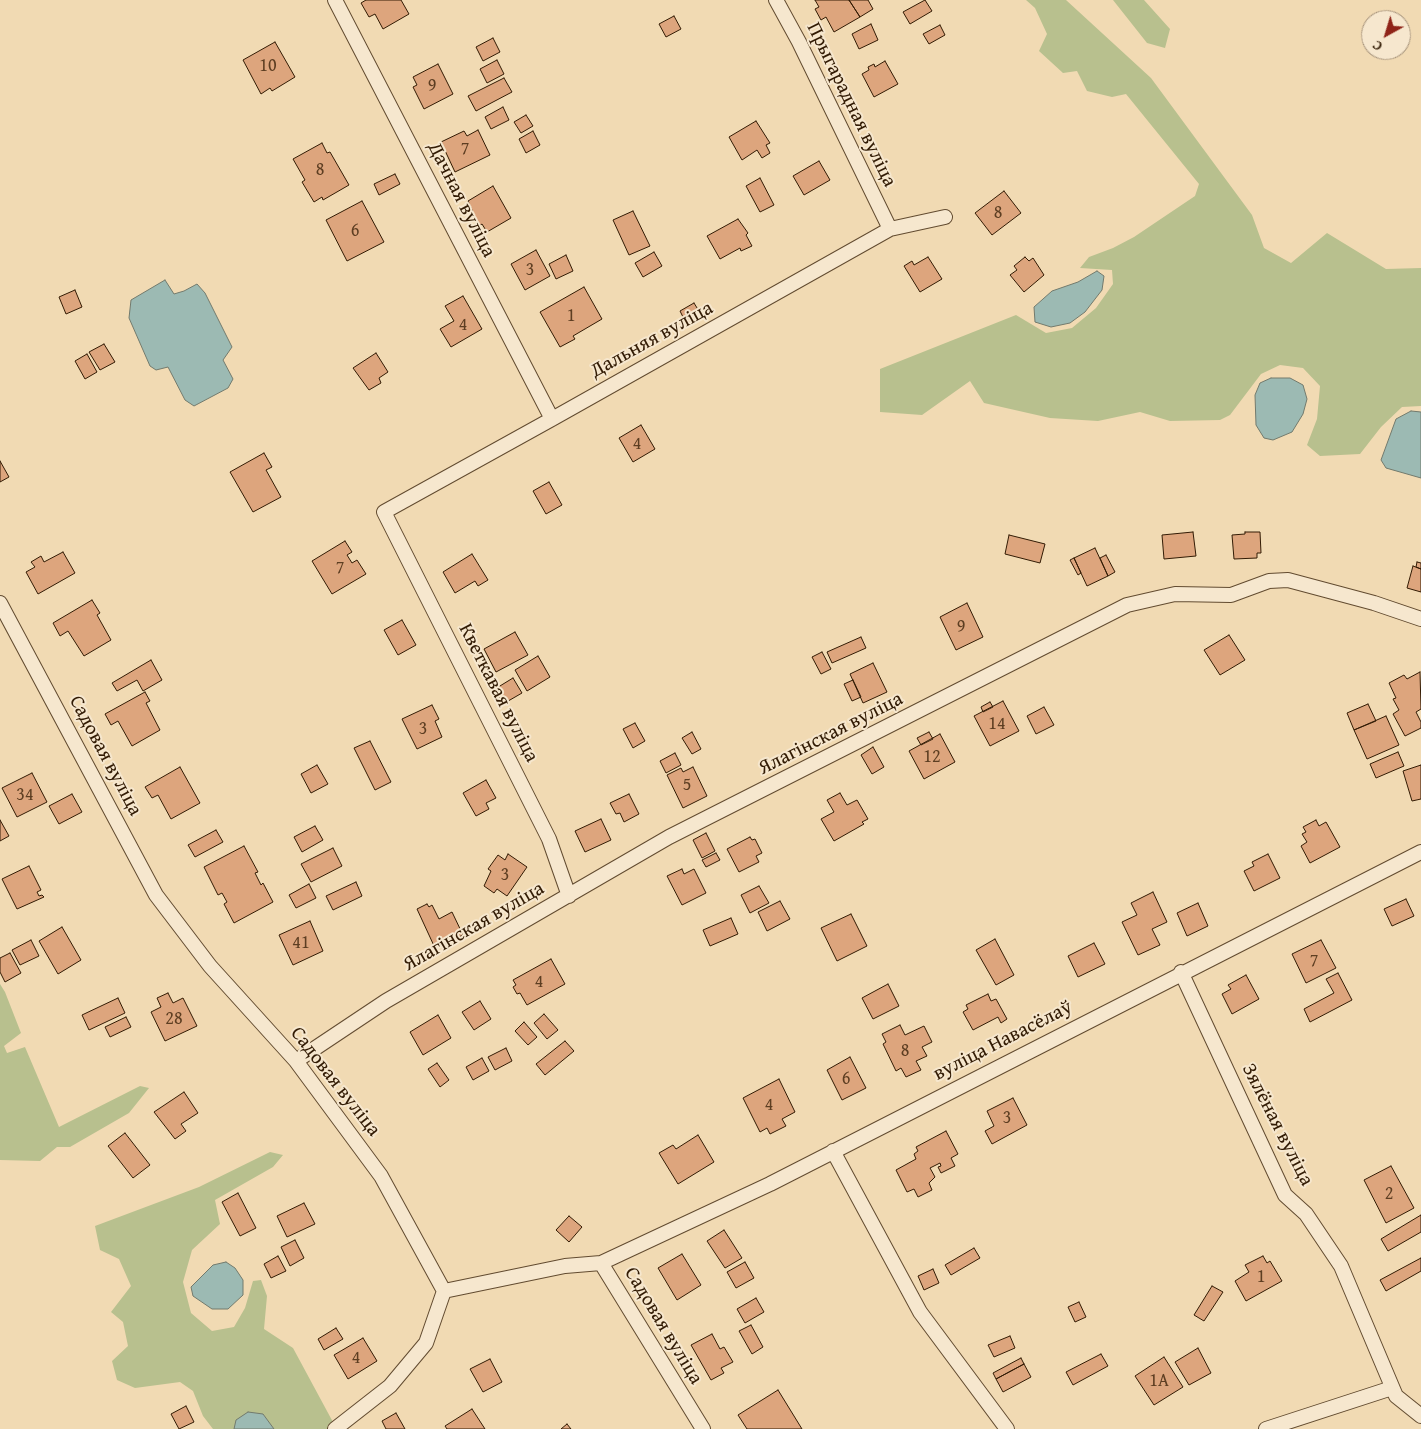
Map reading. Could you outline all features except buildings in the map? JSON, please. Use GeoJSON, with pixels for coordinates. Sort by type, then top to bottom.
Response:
{"type":"FeatureCollection","features":[{"type":"Feature","properties":{"kind":"street","name":"Дачная вуліца"},"geometry":{"type":"LineString","coordinates":[[335,0],[552,419]]}},
{"type":"Feature","properties":{"kind":"street","name":"Прыгарадная вуліца"},"geometry":{"type":"LineString","coordinates":[[776,0],[799,42],[890,229]]}},
{"type":"Feature","properties":{"kind":"street","name":"Дальняя вуліца"},"geometry":{"type":"LineString","coordinates":[[384,512],[890,229],[944,217]]}},
{"type":"Feature","properties":{"kind":"street","name":"Кветкавая вуліца"},"geometry":{"type":"LineString","coordinates":[[384,512],[549,839],[569,896]]}},
{"type":"Feature","properties":{"kind":"street","name":"Ялагінская вуліца"},"geometry":{"type":"LineString","coordinates":[[296,1060],[386,1001],[669,837],[1127,605],[1175,594],[1231,595],[1269,581],[1288,580],[1374,603],[1421,619]]}},
{"type":"Feature","properties":{"kind":"street","name":"Садовая вуліца"},"geometry":{"type":"LineString","coordinates":[[0,603],[156,895],[210,966],[296,1060],[381,1176],[444,1291],[565,1266],[601,1263],[703,1429]]}},
{"type":"Feature","properties":{"kind":"street","name":"вуліца Навасёлаў"},"geometry":{"type":"LineString","coordinates":[[601,1263],[770,1184],[1181,972],[1421,852]]}},
{"type":"Feature","properties":{"kind":"street","name":"Зялёная вуліца"},"geometry":{"type":"LineString","coordinates":[[1181,972],[1285,1195],[1306,1214],[1340,1266],[1396,1396],[1421,1416]]}},
{"type":"Feature","properties":{"kind":"street"},"geometry":{"type":"LineString","coordinates":[[833,1150],[920,1312],[1007,1429]]}},
{"type":"Feature","properties":{"kind":"street"},"geometry":{"type":"LineString","coordinates":[[335,1429],[390,1386],[426,1343],[444,1291]]}},
{"type":"Feature","properties":{"kind":"street"},"geometry":{"type":"LineString","coordinates":[[1266,1429],[1392,1388]]}},
{"type":"Feature","properties":{"kind":"green space"},"geometry":{"type":"Polygon","coordinates":[[[1026,0],[1066,0],[1151,78],[1252,215],[1264,248],[1291,263],[1327,233],[1386,269],[1421,268],[1421,406],[1402,407],[1381,427],[1360,454],[1320,456],[1307,445],[1317,419],[1320,386],[1303,368],[1280,365],[1261,374],[1230,415],[1220,420],[1170,421],[1140,412],[1098,421],[1050,418],[984,403],[970,381],[922,415],[880,412],[880,369],[1016,315],[1046,333],[1072,328],[1096,308],[1113,284],[1112,270],[1080,268],[1089,257],[1113,248],[1134,237],[1195,196],[1199,184],[1126,94],[1112,97],[1087,91],[1077,71],[1063,73],[1039,51],[1047,34],[1035,8],[1026,0]]]}},
{"type":"Feature","properties":{"kind":"green space"},"geometry":{"type":"Polygon","coordinates":[[[1113,0],[1144,0],[1170,29],[1165,48],[1147,43],[1113,0]]]}},
{"type":"Feature","properties":{"kind":"green space"},"geometry":{"type":"Polygon","coordinates":[[[0,984],[21,1033],[4,1046],[7,1053],[25,1047],[59,1127],[140,1086],[149,1088],[129,1113],[70,1147],[57,1147],[40,1161],[0,1160],[0,984]]]}},
{"type":"Feature","properties":{"kind":"green space"},"geometry":{"type":"Polygon","coordinates":[[[270,1152],[283,1155],[273,1167],[215,1200],[220,1224],[192,1250],[183,1282],[191,1313],[212,1331],[234,1327],[245,1308],[253,1281],[261,1280],[267,1296],[264,1329],[293,1348],[334,1424],[327,1429],[213,1429],[203,1416],[193,1391],[180,1382],[135,1388],[117,1380],[112,1361],[128,1346],[123,1322],[111,1312],[131,1286],[119,1259],[100,1250],[95,1226],[199,1187],[270,1152]]]}},
{"type":"Feature","properties":{"kind":"water"},"geometry":{"type":"Polygon","coordinates":[[[1097,271],[1104,276],[1102,290],[1085,312],[1070,323],[1051,327],[1035,322],[1034,307],[1052,291],[1078,282],[1097,271]]]}},
{"type":"Feature","properties":{"kind":"water"},"geometry":{"type":"Polygon","coordinates":[[[165,280],[174,294],[197,284],[205,293],[232,347],[223,360],[233,379],[228,388],[194,406],[185,400],[168,367],[156,370],[150,366],[129,318],[131,300],[165,280]]]}},
{"type":"Feature","properties":{"kind":"water"},"geometry":{"type":"Polygon","coordinates":[[[1271,378],[1290,378],[1303,385],[1307,399],[1303,414],[1292,432],[1273,440],[1264,438],[1256,425],[1255,395],[1260,383],[1271,378]]]}},
{"type":"Feature","properties":{"kind":"water"},"geometry":{"type":"Polygon","coordinates":[[[1411,411],[1421,412],[1421,478],[1386,468],[1381,460],[1396,419],[1411,411]]]}},
{"type":"Feature","properties":{"kind":"water"},"geometry":{"type":"Polygon","coordinates":[[[226,1262],[235,1268],[243,1280],[243,1295],[228,1309],[212,1309],[193,1296],[191,1287],[213,1265],[226,1262]]]}},
{"type":"Feature","properties":{"kind":"water"},"geometry":{"type":"Polygon","coordinates":[[[248,1412],[263,1414],[274,1429],[234,1429],[236,1420],[248,1412]]]}}]}
